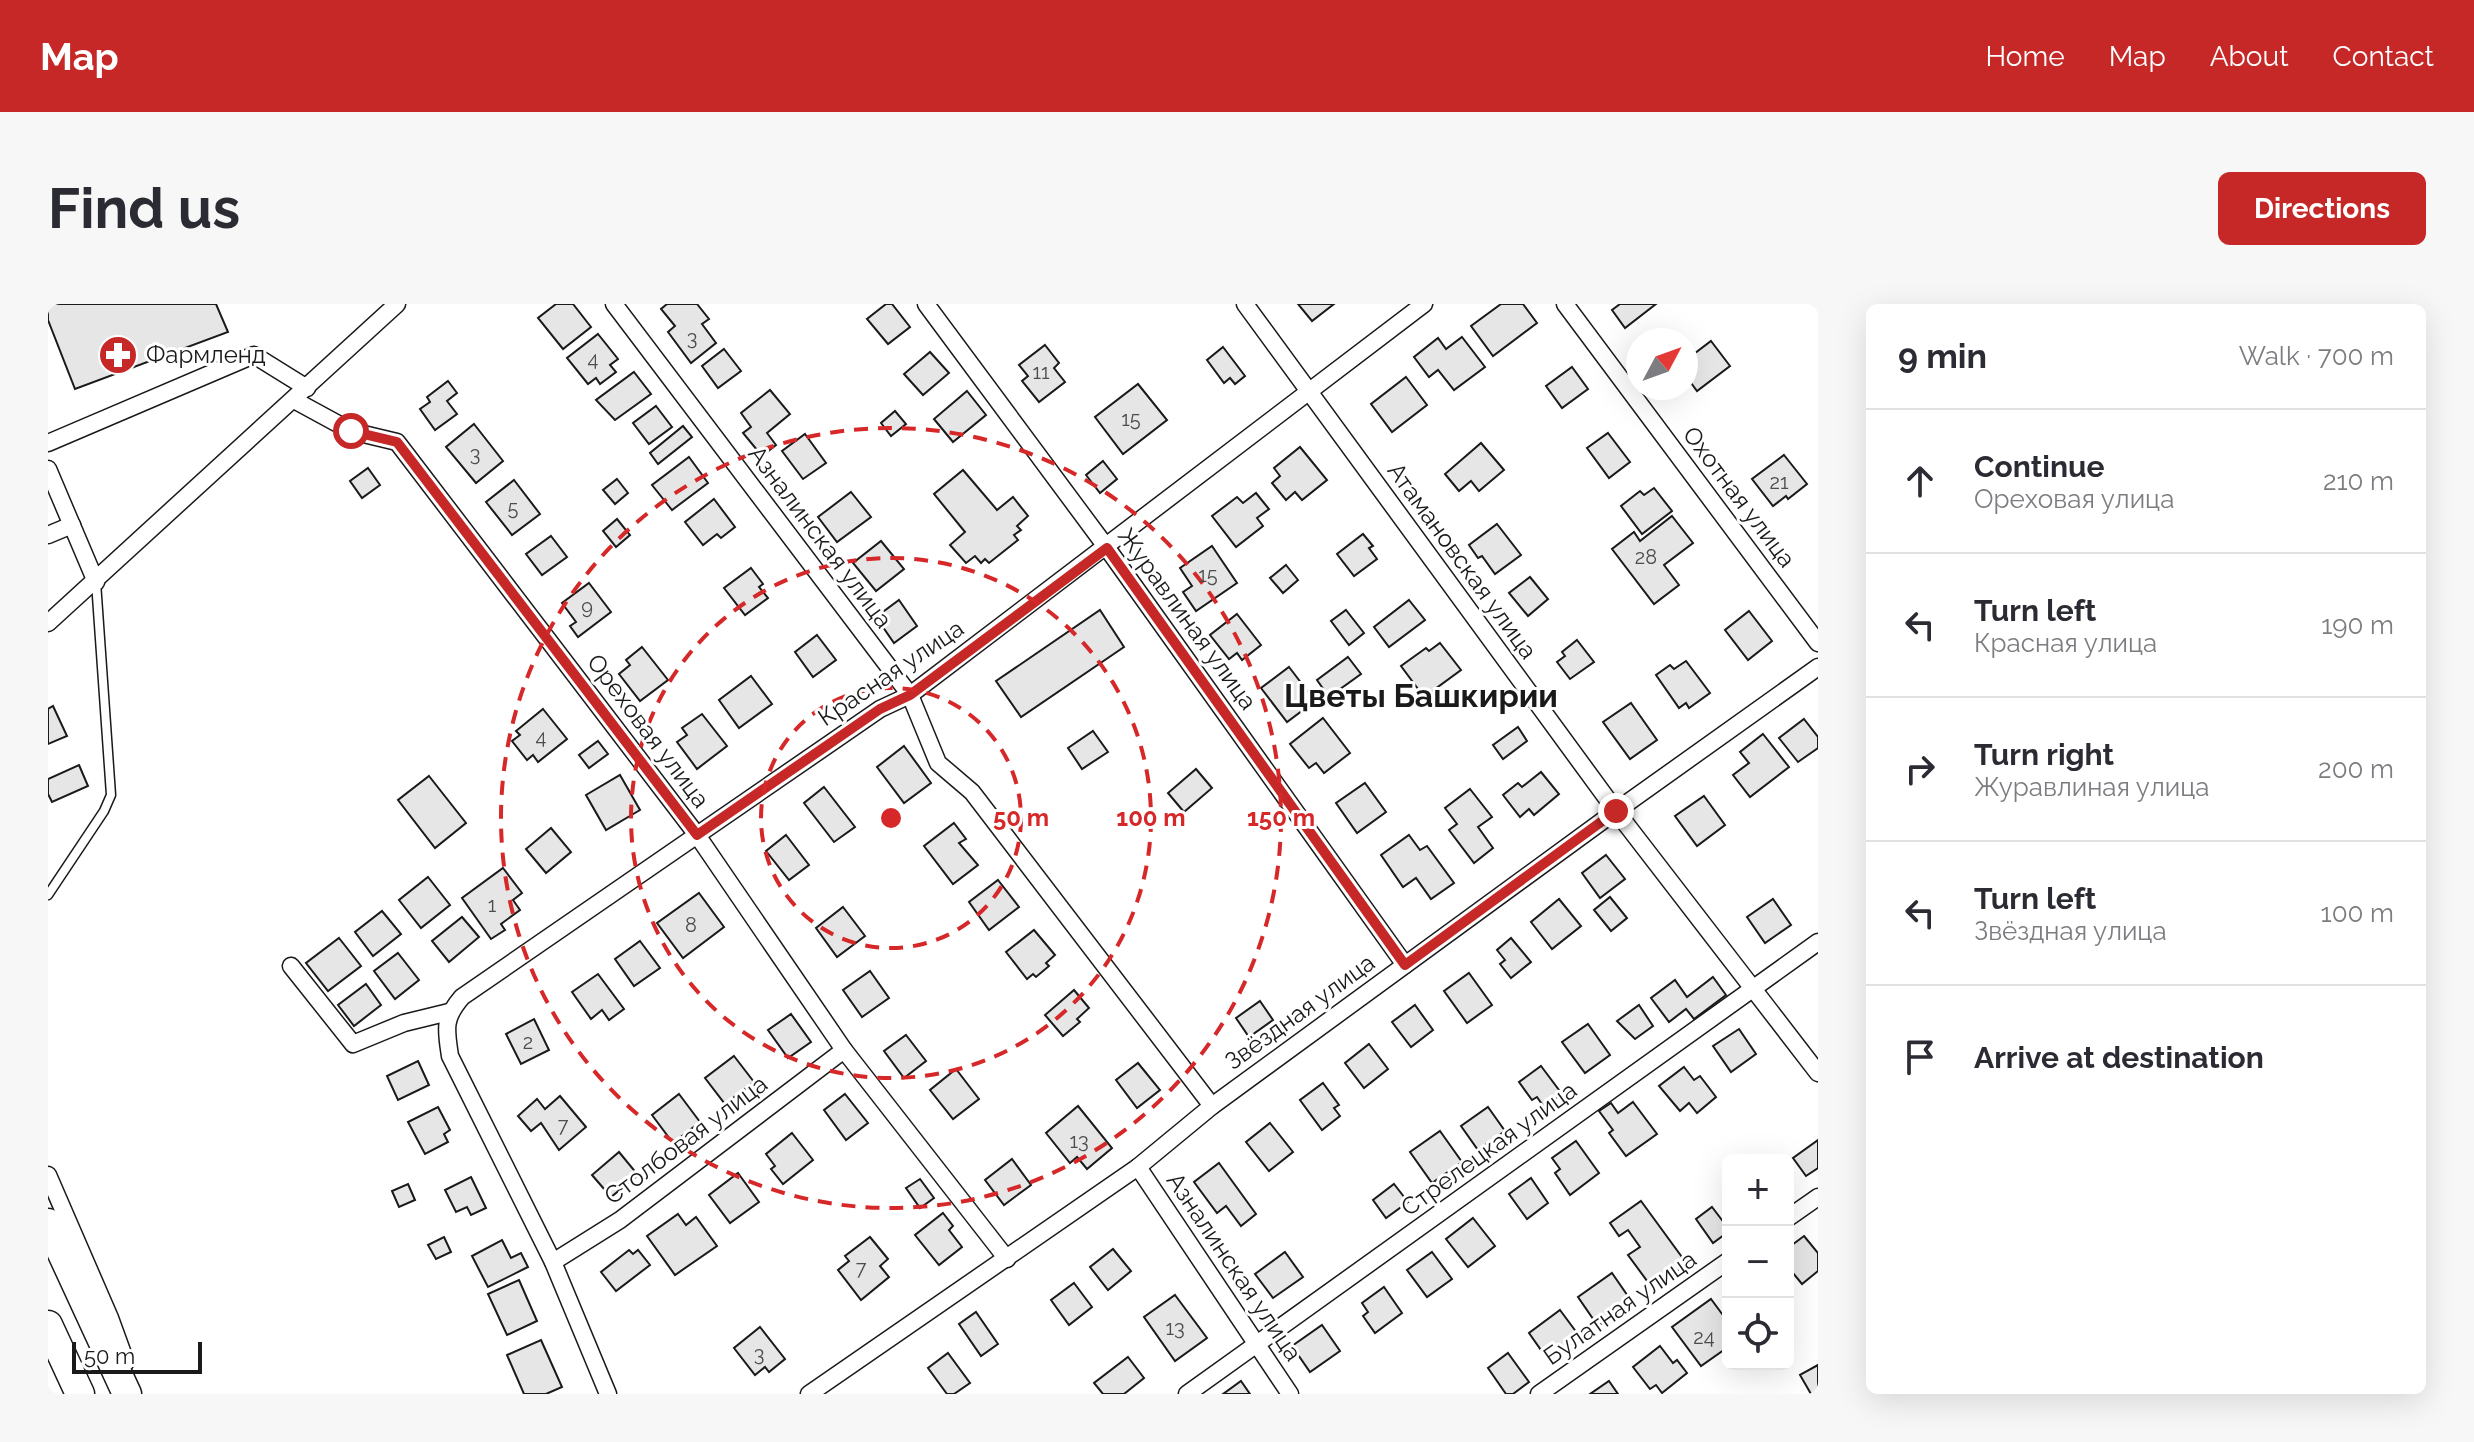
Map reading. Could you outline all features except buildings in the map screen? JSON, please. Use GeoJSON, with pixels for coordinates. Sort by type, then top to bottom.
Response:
{"type":"FeatureCollection","features":[{"type":"Feature","properties":{"kind":"highway"},"geometry":{"type":"LineString","coordinates":[[48,1223],[127,1394]]}},
{"type":"Feature","properties":{"kind":"highway"},"geometry":{"type":"LineString","coordinates":[[48,1325],[80,1394]]}},
{"type":"Feature","properties":{"kind":"street"},"geometry":{"type":"LineString","coordinates":[[48,623],[397,304]]}},
{"type":"Feature","properties":{"kind":"street","name":"Азналинская улица"},"geometry":{"type":"LineString","coordinates":[[614,304],[910,695],[938,763],[972,792],[1212,1106]]}},
{"type":"Feature","properties":{"kind":"street","name":"Журавлиная улица"},"geometry":{"type":"LineString","coordinates":[[926,304],[1107,548],[1405,965]]}},
{"type":"Feature","properties":{"kind":"street","name":"Атамановская улица"},"geometry":{"type":"LineString","coordinates":[[1245,304],[1616,811],[1818,1073]]}},
{"type":"Feature","properties":{"kind":"street","name":"Красная улица"},"geometry":{"type":"LineString","coordinates":[[449,1012],[462,997],[880,709],[910,695],[1424,304]]}},
{"type":"Feature","properties":{"kind":"street","name":"Охотная улица"},"geometry":{"type":"LineString","coordinates":[[1565,304],[1818,643]]}},
{"type":"Feature","properties":{"kind":"street"},"geometry":{"type":"LineString","coordinates":[[48,443],[254,355],[307,388]]}},
{"type":"Feature","properties":{"kind":"street","name":"Ореховая улица"},"geometry":{"type":"LineString","coordinates":[[294,400],[351,431],[397,442],[697,835],[844,1050],[1007,1259]]}},
{"type":"Feature","properties":{"kind":"street"},"geometry":{"type":"LineString","coordinates":[[48,469],[96,582]]}},
{"type":"Feature","properties":{"kind":"street"},"geometry":{"type":"LineString","coordinates":[[48,535],[72,525]]}},
{"type":"Feature","properties":{"kind":"street","name":"Звёздная улица"},"geometry":{"type":"LineString","coordinates":[[809,1394],[1138,1167],[1212,1106],[1818,667]]}},
{"type":"Feature","properties":{"kind":"street","name":"Стрелецкая улица"},"geometry":{"type":"LineString","coordinates":[[1187,1394],[1818,942]]}},
{"type":"Feature","properties":{"kind":"street"},"geometry":{"type":"LineString","coordinates":[[291,966],[353,1044],[404,1023],[449,1012],[446,1030],[450,1056],[553,1262],[608,1394]]}},
{"type":"Feature","properties":{"kind":"street","name":"Столбовая улица"},"geometry":{"type":"LineString","coordinates":[[553,1262],[620,1220],[844,1050]]}},
{"type":"Feature","properties":{"kind":"street","name":"Азналинская улица"},"geometry":{"type":"LineString","coordinates":[[1138,1167],[1290,1394]]}},
{"type":"Feature","properties":{"kind":"street"},"geometry":{"type":"LineString","coordinates":[[48,1175],[110,1318],[137,1394]]}},
{"type":"Feature","properties":{"kind":"street"},"geometry":{"type":"LineString","coordinates":[[1794,1214],[1818,1197]]}},
{"type":"Feature","properties":{"kind":"street","name":"Булатная улица"},"geometry":{"type":"LineString","coordinates":[[1539,1394],[1722,1265]]}},
{"type":"Feature","properties":{"kind":"lane"},"geometry":{"type":"LineString","coordinates":[[48,895],[104,811],[111,795],[96,582]]}},
{"type":"Feature","properties":{"kind":"place","name":"Фармленд"},"geometry":{"type":"Point","coordinates":[118,355]}},
{"type":"Feature","properties":{"kind":"district","name":"Цветы Башкирии"},"geometry":{"type":"Point","coordinates":[1421,696]}},
{"type":"Feature","properties":{"kind":"route"},"geometry":{"type":"LineString","coordinates":[[351,431],[397,442],[697,835],[880,709],[910,695],[1107,548],[1405,965],[1616,811]]}}]}
